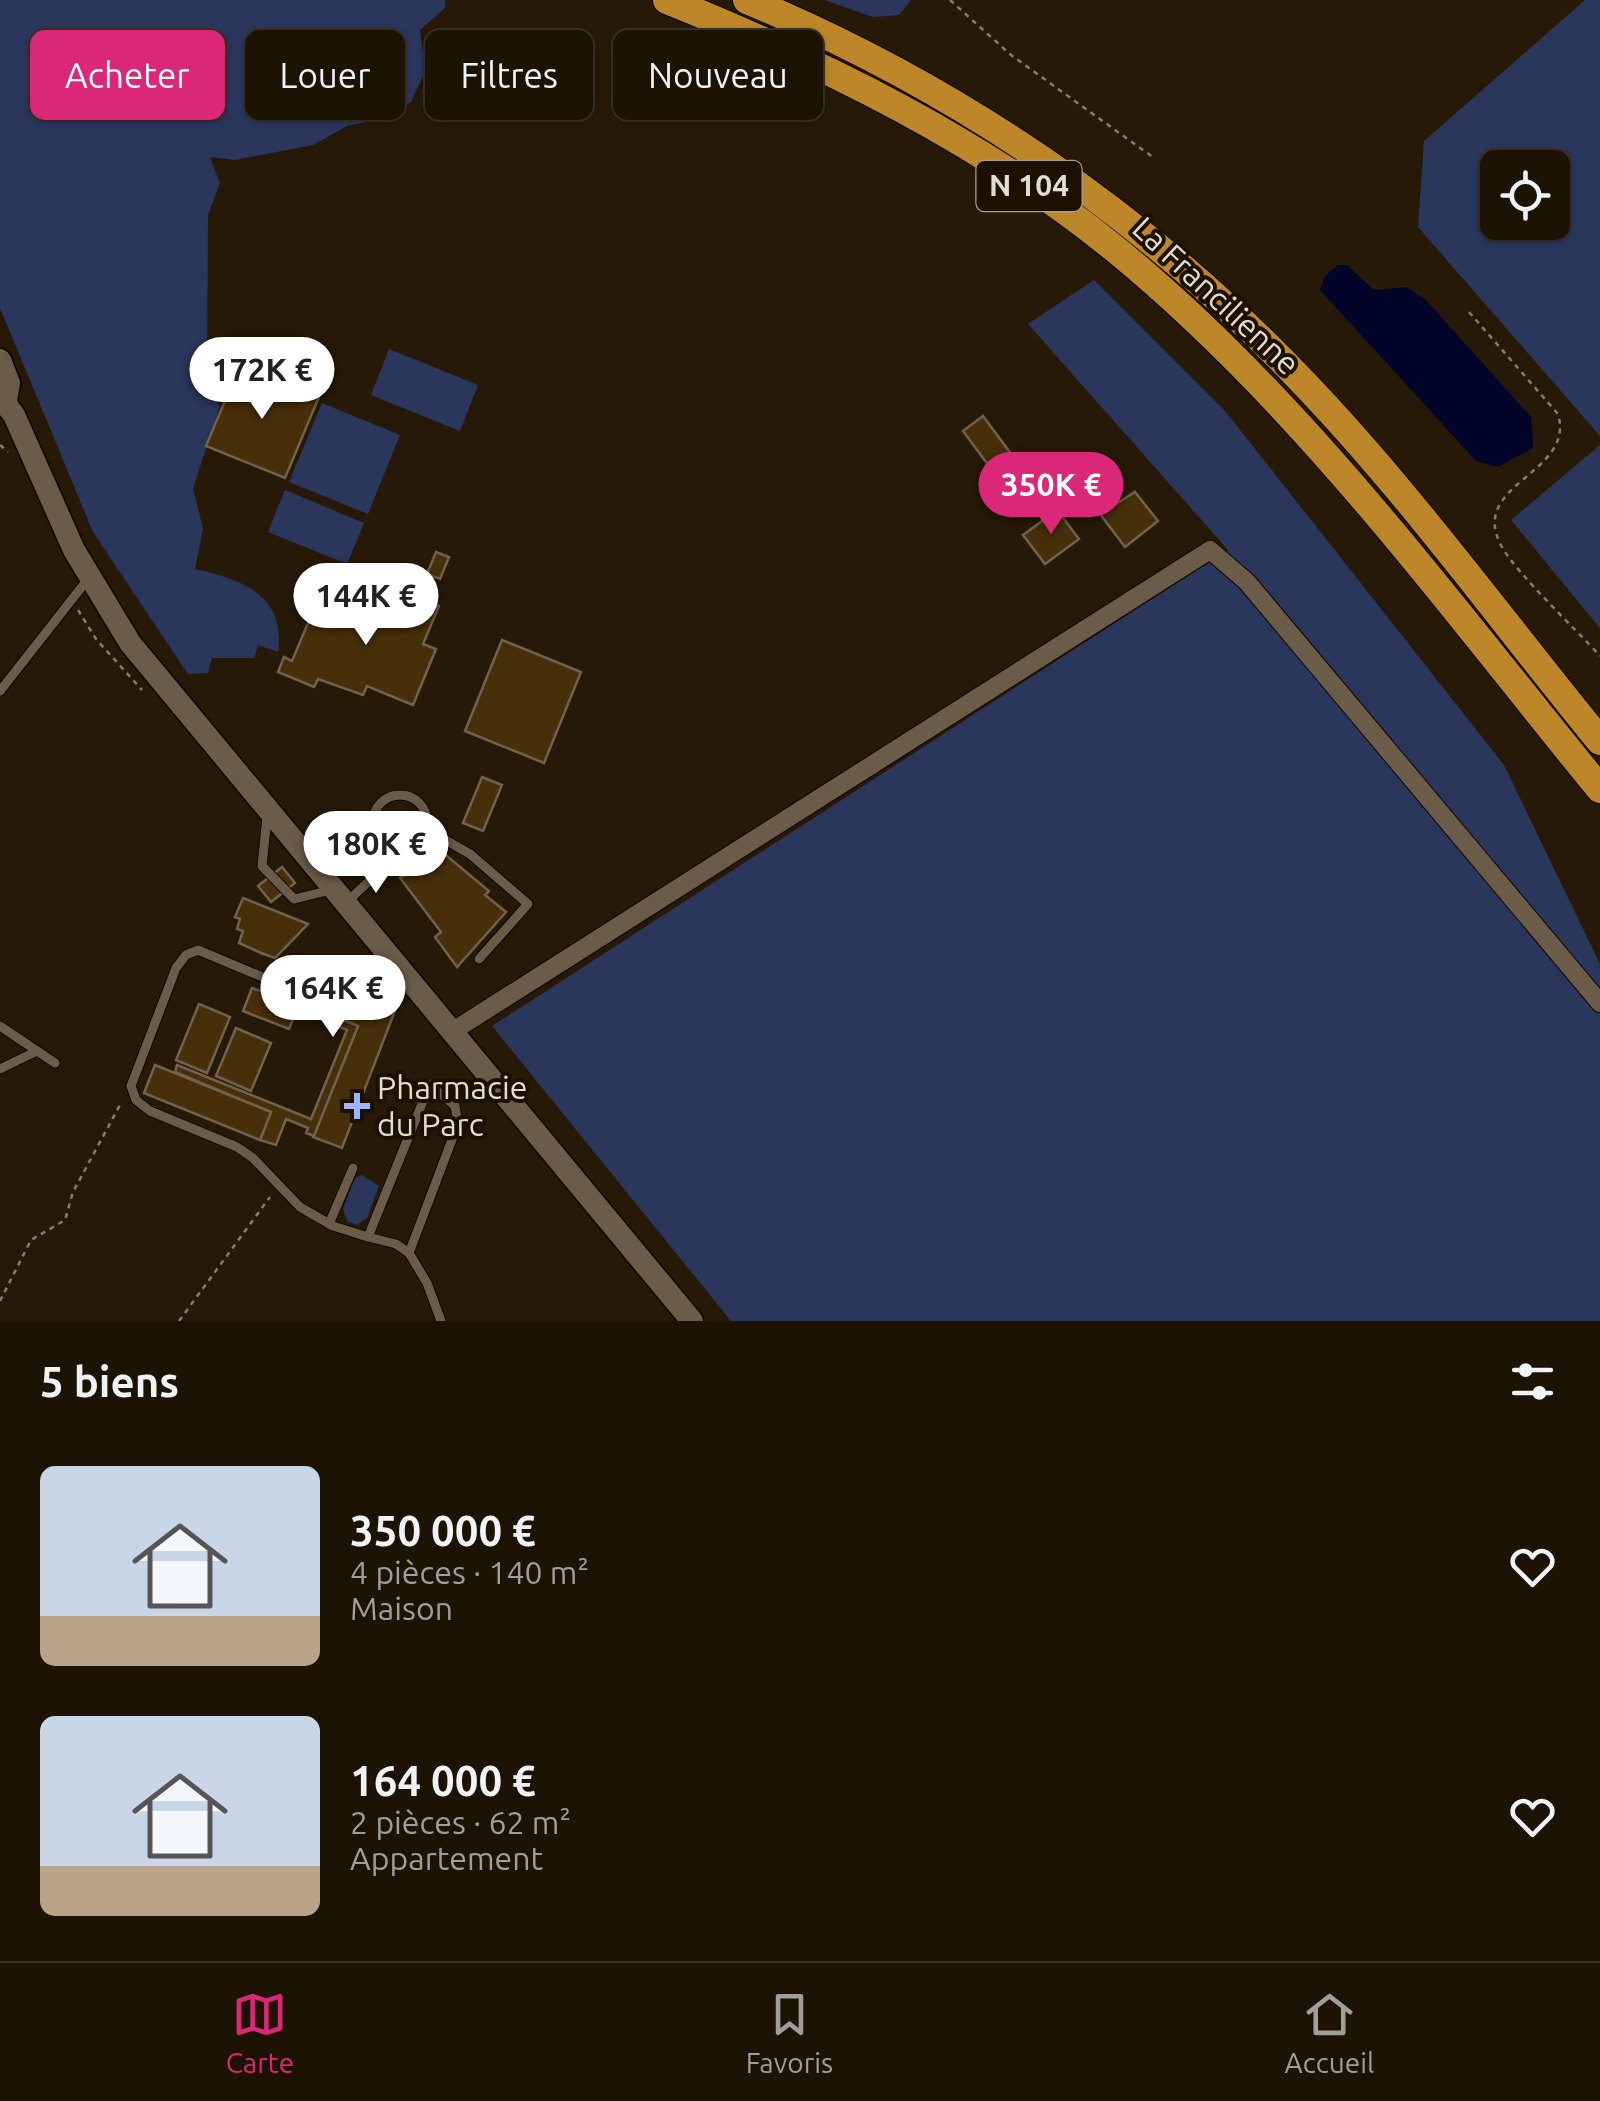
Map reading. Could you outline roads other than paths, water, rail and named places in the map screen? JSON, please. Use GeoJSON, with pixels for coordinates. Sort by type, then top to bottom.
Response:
{"type":"FeatureCollection","features":[{"type":"Feature","properties":{"kind":"highway","name":"La Francilienne"},"geometry":{"type":"LineString","coordinates":[[667,0],[820,66],[937,128],[1037,191],[1114,248],[1277,399],[1600,789]]}},
{"type":"Feature","properties":{"kind":"highway","name":"La Francilienne"},"geometry":{"type":"LineString","coordinates":[[747,0],[868,55],[1005,134],[1133,226],[1206,287],[1300,378],[1354,439],[1600,740]]}},
{"type":"Feature","properties":{"kind":"street"},"geometry":{"type":"LineString","coordinates":[[0,360],[10,383],[5,411],[90,576],[130,642],[686,1316]]}},
{"type":"Feature","properties":{"kind":"street"},"geometry":{"type":"LineString","coordinates":[[453,1030],[1210,550],[1247,582],[1600,1004]]}},
{"type":"Feature","properties":{"kind":"lane"},"geometry":{"type":"LineString","coordinates":[[0,690],[90,576]]}},
{"type":"Feature","properties":{"kind":"lane"},"geometry":{"type":"LineString","coordinates":[[391,848],[374,828],[376,810],[388,798],[405,795],[420,804],[426,829],[470,854],[528,904],[480,959]]}},
{"type":"Feature","properties":{"kind":"lane"},"geometry":{"type":"LineString","coordinates":[[269,809],[262,866],[294,899],[341,895],[369,881],[391,848],[416,843],[426,829]]}},
{"type":"Feature","properties":{"kind":"lane"},"geometry":{"type":"LineString","coordinates":[[272,980],[198,950],[186,955],[176,968],[131,1086],[136,1100],[150,1111],[238,1147],[300,1208],[329,1224],[396,1244],[409,1253],[427,1283],[441,1321]]}},
{"type":"Feature","properties":{"kind":"lane"},"geometry":{"type":"LineString","coordinates":[[0,1026],[55,1063]]}},
{"type":"Feature","properties":{"kind":"lane"},"geometry":{"type":"LineString","coordinates":[[0,1069],[37,1051]]}},
{"type":"Feature","properties":{"kind":"lane"},"geometry":{"type":"LineString","coordinates":[[368,1237],[430,1084],[454,1106],[458,1124],[409,1253]]}},
{"type":"Feature","properties":{"kind":"lane"},"geometry":{"type":"LineString","coordinates":[[329,1224],[353,1168]]}},
{"type":"Feature","properties":{"kind":"place","name":"Pharmacie du Parc"},"geometry":{"type":"Point","coordinates":[357,1106]}}]}
